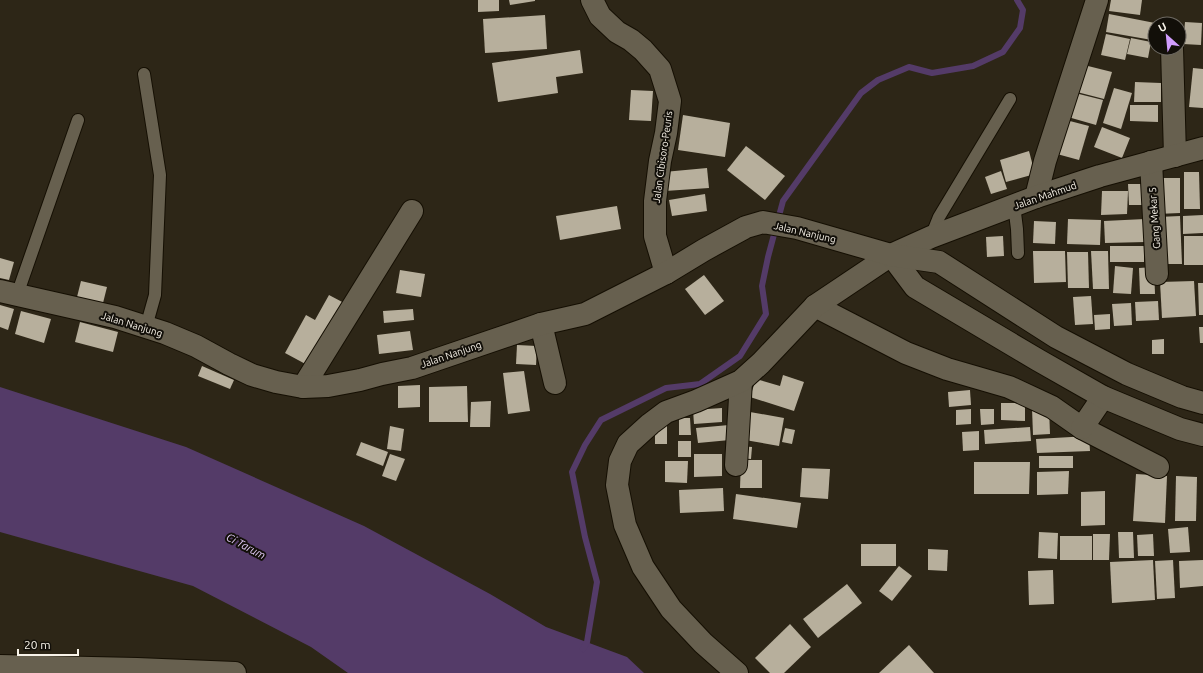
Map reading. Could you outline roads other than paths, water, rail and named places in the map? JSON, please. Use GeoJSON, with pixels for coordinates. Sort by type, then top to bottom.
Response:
{"type":"FeatureCollection","features":[{"type":"Feature","properties":{"kind":"street","name":"Jalan Cibisoro-Peuris"},"geometry":{"type":"LineString","coordinates":[[592,0],[600,16],[617,32],[631,40],[643,50],[660,70],[670,101],[655,201],[655,236],[666,272]]}},
{"type":"Feature","properties":{"kind":"street"},"geometry":{"type":"LineString","coordinates":[[1036,197],[1044,161],[1097,0]]}},
{"type":"Feature","properties":{"kind":"street"},"geometry":{"type":"LineString","coordinates":[[1172,56],[1175,156]]}},
{"type":"Feature","properties":{"kind":"street","name":"Jalan Mahmud"},"geometry":{"type":"LineString","coordinates":[[737,673],[703,643],[671,609],[642,567],[625,525],[616,485],[620,461],[628,444],[666,412],[696,401],[741,381],[762,363],[815,306],[891,255],[931,237],[1036,197],[1100,176],[1203,148]]}},
{"type":"Feature","properties":{"kind":"street","name":"Gang Mekar 5"},"geometry":{"type":"LineString","coordinates":[[1151,162],[1157,274]]}},
{"type":"Feature","properties":{"kind":"street"},"geometry":{"type":"LineString","coordinates":[[303,387],[412,211]]}},
{"type":"Feature","properties":{"kind":"street","name":"Jalan Nanjung"},"geometry":{"type":"LineString","coordinates":[[9,293],[115,317],[166,333],[196,346],[252,375],[276,382],[303,387],[328,386],[412,368],[541,324],[585,314],[666,272],[746,227],[763,222],[797,228],[891,255],[939,262],[1056,337],[1127,374],[1182,397],[1203,403]]}},
{"type":"Feature","properties":{"kind":"street"},"geometry":{"type":"LineString","coordinates":[[891,255],[915,287],[1103,397],[1180,429],[1203,435]]}},
{"type":"Feature","properties":{"kind":"street"},"geometry":{"type":"LineString","coordinates":[[815,306],[906,353],[947,369],[1009,386],[1052,406],[1082,428],[1158,467]]}},
{"type":"Feature","properties":{"kind":"street"},"geometry":{"type":"LineString","coordinates":[[541,324],[555,383]]}},
{"type":"Feature","properties":{"kind":"street"},"geometry":{"type":"LineString","coordinates":[[736,465],[741,381]]}},
{"type":"Feature","properties":{"kind":"street"},"geometry":{"type":"LineString","coordinates":[[1082,428],[1103,397]]}},
{"type":"Feature","properties":{"kind":"street"},"geometry":{"type":"LineString","coordinates":[[0,666],[144,669],[235,673]]}},
{"type":"Feature","properties":{"kind":"lane"},"geometry":{"type":"LineString","coordinates":[[144,74],[160,175],[155,295],[146,327]]}},
{"type":"Feature","properties":{"kind":"lane"},"geometry":{"type":"LineString","coordinates":[[931,237],[939,217],[1010,99]]}},
{"type":"Feature","properties":{"kind":"lane"},"geometry":{"type":"LineString","coordinates":[[9,293],[78,120]]}},
{"type":"Feature","properties":{"kind":"lane"},"geometry":{"type":"LineString","coordinates":[[1014,205],[1018,253]]}},
{"type":"Feature","properties":{"kind":"water","name":"Ci Tarum"},"geometry":{"type":"Polygon","coordinates":[[[0,387],[186,447],[364,526],[490,594],[546,627],[627,657],[644,673],[348,673],[311,647],[193,586],[0,532],[0,387]]]}},
{"type":"Feature","properties":{"kind":"waterway"},"geometry":{"type":"LineString","coordinates":[[583,649],[587,642],[597,582],[585,537],[572,472],[585,445],[601,420],[666,388],[700,384],[740,356],[766,314],[762,286],[783,201],[861,93],[878,80],[909,67],[932,73],[973,66],[1003,52],[1020,28],[1023,10],[1017,0]]}}]}
